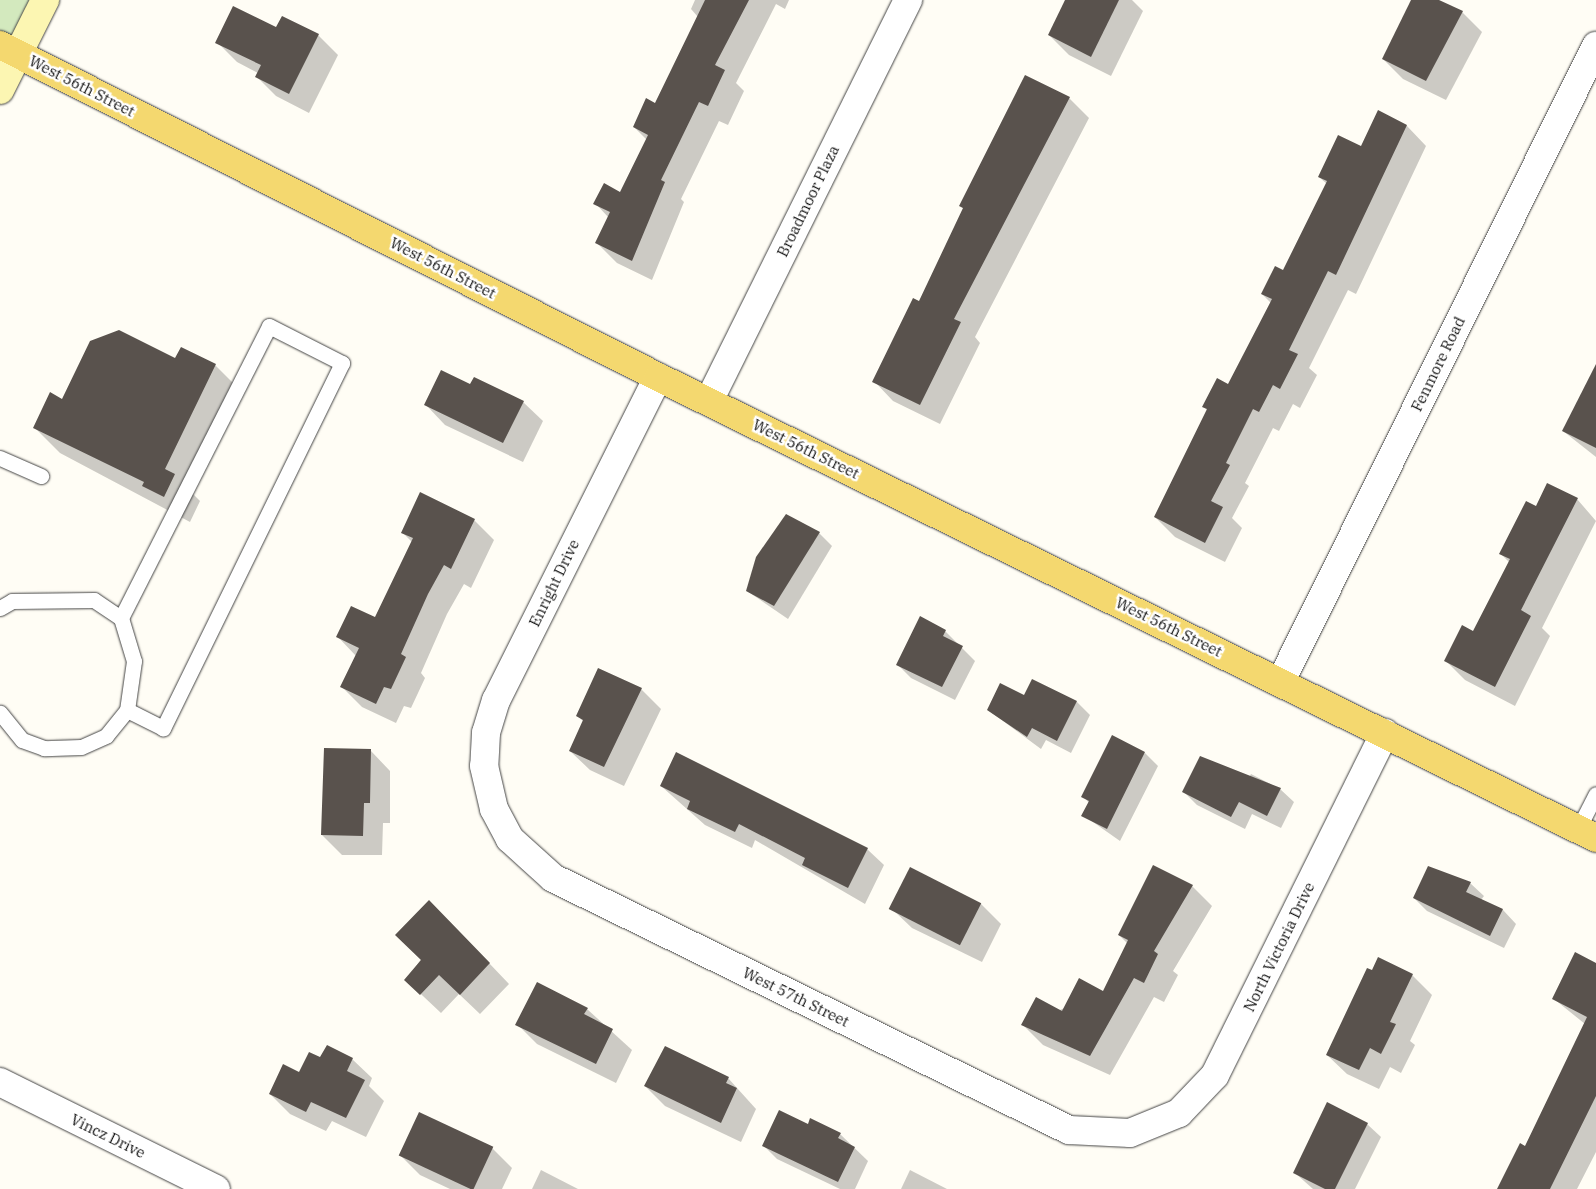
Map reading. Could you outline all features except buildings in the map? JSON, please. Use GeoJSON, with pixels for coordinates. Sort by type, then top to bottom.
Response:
{"type":"FeatureCollection","features":[{"type":"Feature","properties":{"kind":"main road"},"geometry":{"type":"LineString","coordinates":[[0,90],[9,49],[44,0]]}},
{"type":"Feature","properties":{"kind":"main road","name":"West 56th Street"},"geometry":{"type":"LineString","coordinates":[[9,49],[658,377],[1281,681],[1587,834]]}},
{"type":"Feature","properties":{"kind":"street","name":"Broadmoor Plaza"},"geometry":{"type":"LineString","coordinates":[[709,401],[908,0]]}},
{"type":"Feature","properties":{"kind":"street","name":"Fenmore Road"},"geometry":{"type":"LineString","coordinates":[[1281,681],[1596,46]]}},
{"type":"Feature","properties":{"kind":"street","name":"Enright Drive"},"geometry":{"type":"LineString","coordinates":[[491,798],[484,744],[496,700],[658,377]]}},
{"type":"Feature","properties":{"kind":"street","name":"North Victoria Drive"},"geometry":{"type":"LineString","coordinates":[[1139,1131],[1179,1113],[1215,1075],[1385,733]]}},
{"type":"Feature","properties":{"kind":"street","name":"West 57th Street"},"geometry":{"type":"LineString","coordinates":[[491,798],[510,840],[553,878],[1069,1130],[1095,1134],[1139,1131]]}},
{"type":"Feature","properties":{"kind":"street","name":"Vincz Drive"},"geometry":{"type":"LineString","coordinates":[[0,1082],[216,1189]]}},
{"type":"Feature","properties":{"kind":"lane"},"geometry":{"type":"LineString","coordinates":[[121,618],[269,326],[342,363],[163,728],[127,710]]}},
{"type":"Feature","properties":{"kind":"lane"},"geometry":{"type":"LineString","coordinates":[[0,458],[41,476]]}},
{"type":"Feature","properties":{"kind":"lane"},"geometry":{"type":"LineString","coordinates":[[0,608],[12,601],[94,600],[121,618],[134,661],[127,710],[106,736],[81,747],[44,748],[22,740],[0,713]]}},
{"type":"Feature","properties":{"kind":"lane"},"geometry":{"type":"LineString","coordinates":[[1587,834],[1596,794]]}},
{"type":"Feature","properties":{"kind":"green space"},"geometry":{"type":"Polygon","coordinates":[[[0,0],[45,0],[18,54],[0,45],[0,0]]]}}]}
